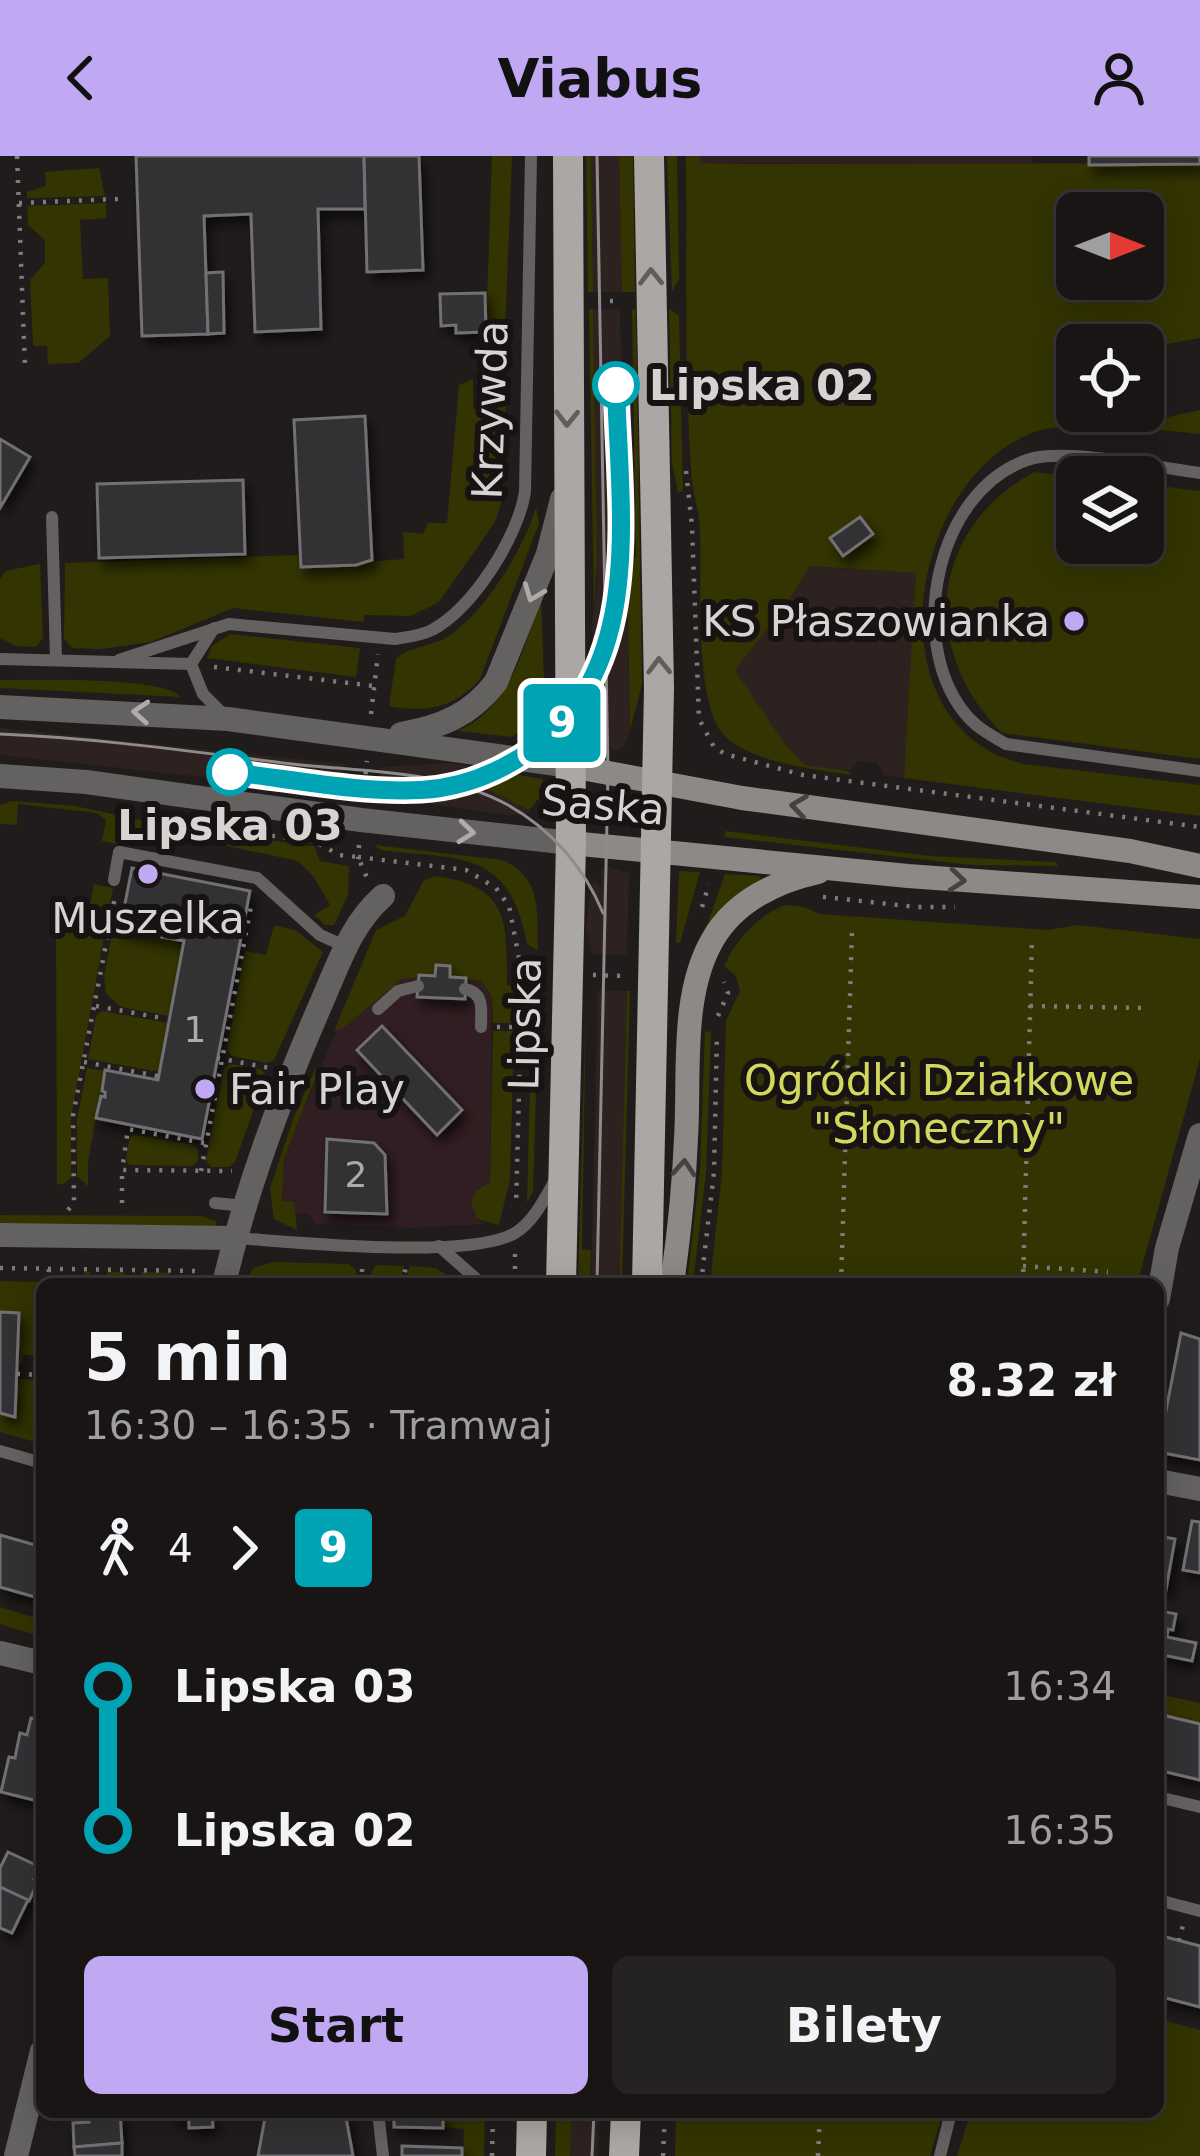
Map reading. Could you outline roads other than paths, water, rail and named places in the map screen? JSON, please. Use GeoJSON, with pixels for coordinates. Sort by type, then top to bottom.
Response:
{"type":"FeatureCollection","features":[{"type":"Feature","properties":{"kind":"main road","name":"Lipska"},"geometry":{"type":"LineString","coordinates":[[561,1278],[571,843],[568,156]]}},
{"type":"Feature","properties":{"kind":"main road"},"geometry":{"type":"LineString","coordinates":[[647,1278],[658,783],[649,156]]}},
{"type":"Feature","properties":{"kind":"main road"},"geometry":{"type":"LineString","coordinates":[[531,2156],[532,2118]]}},
{"type":"Feature","properties":{"kind":"main road"},"geometry":{"type":"LineString","coordinates":[[624,2156],[626,2118]]}},
{"type":"Feature","properties":{"kind":"street","name":"Saska"},"geometry":{"type":"LineString","coordinates":[[369,734],[438,725],[484,698],[506,663],[548,554],[566,481]]}},
{"type":"Feature","properties":{"kind":"street","name":"Saska"},"geometry":{"type":"LineString","coordinates":[[0,707],[228,719],[369,734],[658,783],[1130,851],[1200,866]]}},
{"type":"Feature","properties":{"kind":"street","name":"Saska"},"geometry":{"type":"LineString","coordinates":[[0,776],[86,782],[571,843],[1200,897]]}},
{"type":"Feature","properties":{"kind":"street"},"geometry":{"type":"LineString","coordinates":[[674,1278],[693,1005],[706,953],[730,917],[764,891],[807,874],[841,869]]}},
{"type":"Feature","properties":{"kind":"street"},"geometry":{"type":"LineString","coordinates":[[217,1277],[235,1238],[273,1119],[360,916],[383,896]]}},
{"type":"Feature","properties":{"kind":"street"},"geometry":{"type":"LineString","coordinates":[[1162,1278],[1200,1135]]}},
{"type":"Feature","properties":{"kind":"street"},"geometry":{"type":"LineString","coordinates":[[0,1235],[235,1238]]}},
{"type":"Feature","properties":{"kind":"street"},"geometry":{"type":"LineString","coordinates":[[1164,1481],[1200,1489]]}},
{"type":"Feature","properties":{"kind":"street"},"geometry":{"type":"LineString","coordinates":[[0,1653],[36,1662]]}},
{"type":"Feature","properties":{"kind":"street"},"geometry":{"type":"LineString","coordinates":[[16,2156],[36,2075]]}},
{"type":"Feature","properties":{"kind":"lane","name":"Krzywda"},"geometry":{"type":"LineString","coordinates":[[119,659],[214,628],[245,623],[395,639],[416,636],[450,618],[512,536],[525,492],[531,156]]}},
{"type":"Feature","properties":{"kind":"lane"},"geometry":{"type":"LineString","coordinates":[[1200,473],[1058,456],[1031,458],[1005,470],[970,505],[947,549],[935,602],[935,630],[939,658],[961,710],[1006,745],[1200,771]]}},
{"type":"Feature","properties":{"kind":"lane"},"geometry":{"type":"LineString","coordinates":[[52,518],[56,659]]}},
{"type":"Feature","properties":{"kind":"lane"},"geometry":{"type":"LineString","coordinates":[[190,664],[214,628]]}},
{"type":"Feature","properties":{"kind":"lane"},"geometry":{"type":"LineString","coordinates":[[0,659],[190,664]]}},
{"type":"Feature","properties":{"kind":"lane"},"geometry":{"type":"LineString","coordinates":[[190,664],[203,694],[228,719]]}},
{"type":"Feature","properties":{"kind":"lane"},"geometry":{"type":"LineString","coordinates":[[114,880],[119,852],[257,878],[320,934],[347,946]]}},
{"type":"Feature","properties":{"kind":"lane"},"geometry":{"type":"LineString","coordinates":[[378,1009],[398,991],[418,986]]}},
{"type":"Feature","properties":{"kind":"lane"},"geometry":{"type":"LineString","coordinates":[[465,989],[481,1000],[481,1027]]}},
{"type":"Feature","properties":{"kind":"lane"},"geometry":{"type":"LineString","coordinates":[[235,1238],[440,1246],[514,1233],[539,1209],[564,1159]]}},
{"type":"Feature","properties":{"kind":"lane"},"geometry":{"type":"LineString","coordinates":[[215,1203],[244,1206]]}},
{"type":"Feature","properties":{"kind":"lane"},"geometry":{"type":"LineString","coordinates":[[440,1246],[475,1278]]}},
{"type":"Feature","properties":{"kind":"lane"},"geometry":{"type":"LineString","coordinates":[[0,1450],[36,1461]]}},
{"type":"Feature","properties":{"kind":"lane"},"geometry":{"type":"LineString","coordinates":[[1164,1798],[1200,1807]]}},
{"type":"Feature","properties":{"kind":"lane"},"geometry":{"type":"LineString","coordinates":[[1164,1902],[1200,1911]]}},
{"type":"Feature","properties":{"kind":"lane"},"geometry":{"type":"LineString","coordinates":[[379,2118],[383,2156]]}},
{"type":"Feature","properties":{"kind":"lane"},"geometry":{"type":"LineString","coordinates":[[940,2156],[950,2118]]}},
{"type":"Feature","properties":{"kind":"tram line"},"geometry":{"type":"LineString","coordinates":[[597,156],[608,773],[597,1278]]}},
{"type":"Feature","properties":{"kind":"tram line","name":"9"},"geometry":{"type":"LineString","coordinates":[[230,772],[371,788],[438,788],[468,782],[509,764],[562,722],[601,663],[617,603],[616,385]]}},
{"type":"Feature","properties":{"kind":"tram line"},"geometry":{"type":"LineString","coordinates":[[453,785],[501,767],[543,740],[577,704],[603,659]]}},
{"type":"Feature","properties":{"kind":"tram line"},"geometry":{"type":"LineString","coordinates":[[0,734],[403,774],[458,785],[508,805],[552,838],[576,865],[603,913]]}},
{"type":"Feature","properties":{"kind":"tram line"},"geometry":{"type":"LineString","coordinates":[[592,2156],[594,2118]]}},
{"type":"Feature","properties":{"kind":"place","name":"Lipska 02"},"geometry":{"type":"Point","coordinates":[616,385]}},
{"type":"Feature","properties":{"kind":"place","name":"KS Płaszowianka"},"geometry":{"type":"Point","coordinates":[1074,621]}},
{"type":"Feature","properties":{"kind":"place","name":"Lipska 03"},"geometry":{"type":"Point","coordinates":[230,772]}},
{"type":"Feature","properties":{"kind":"place","name":"Muszelka"},"geometry":{"type":"Point","coordinates":[148,874]}},
{"type":"Feature","properties":{"kind":"place","name":"Fair Play"},"geometry":{"type":"Point","coordinates":[205,1089]}},
{"type":"Feature","properties":{"kind":"park label","name":"Ogródki Działkowe \"Słoneczny\""},"geometry":{"type":"Point","coordinates":[939,1104]}}]}
